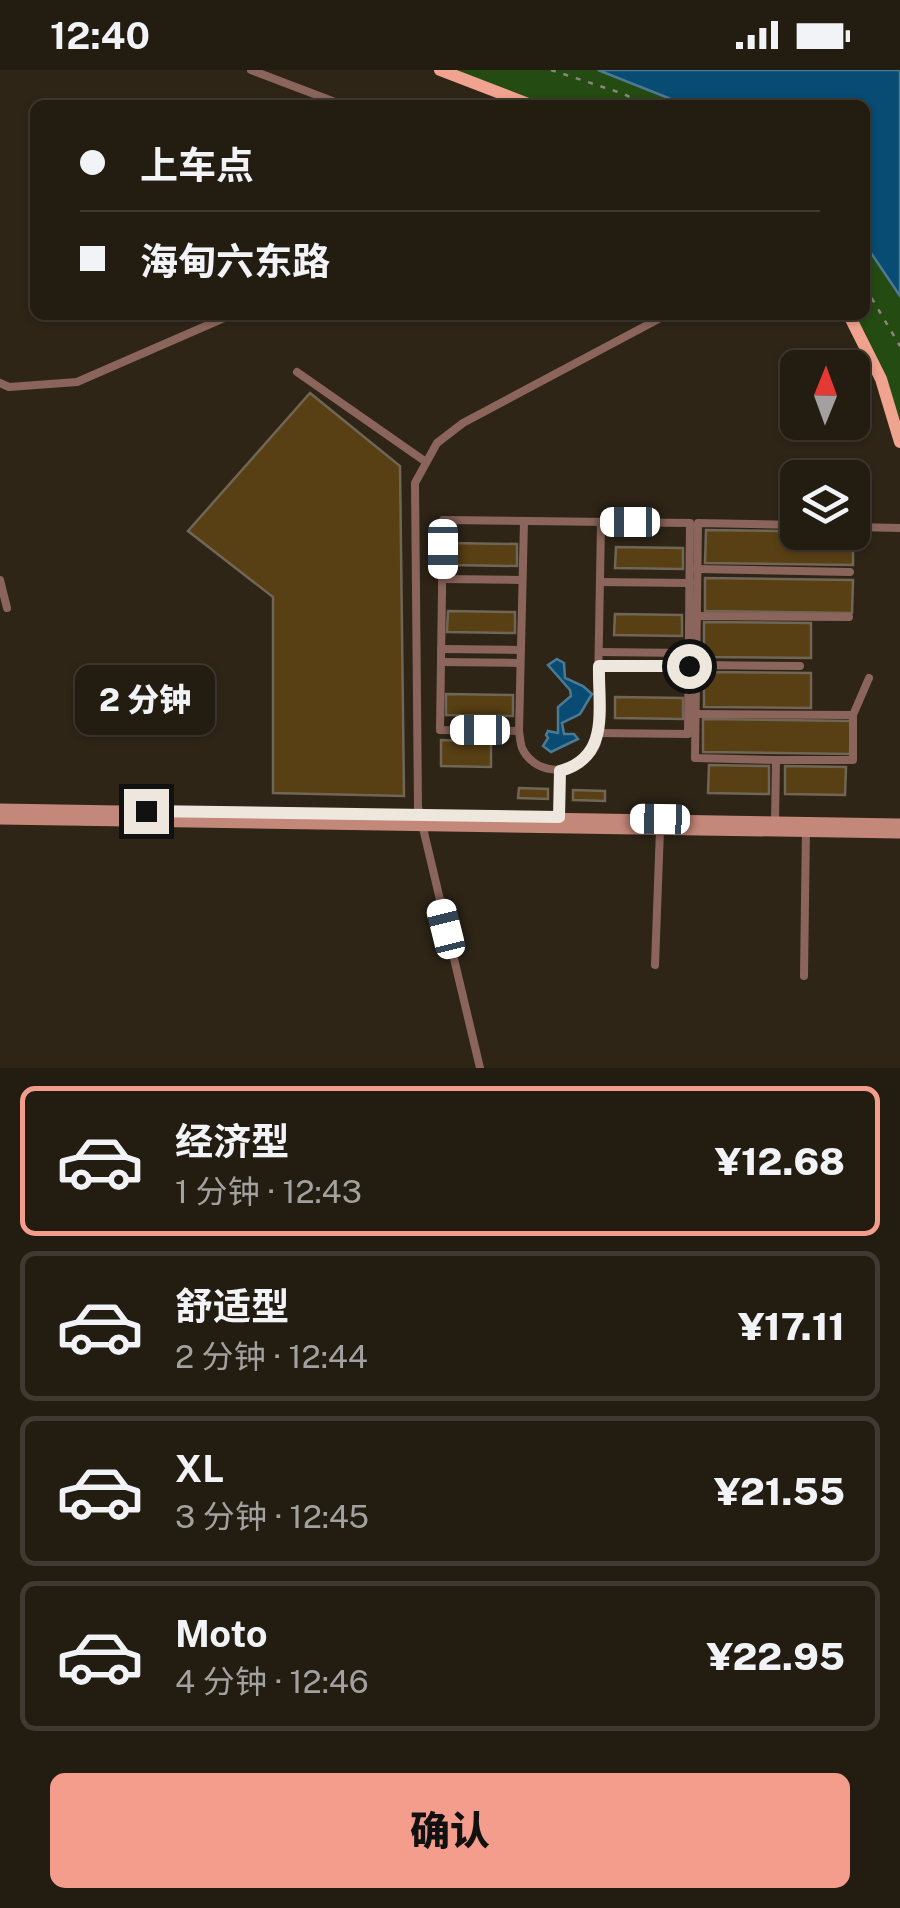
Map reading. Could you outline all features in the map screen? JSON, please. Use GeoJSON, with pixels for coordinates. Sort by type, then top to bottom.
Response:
{"type":"FeatureCollection","features":[{"type":"Feature","properties":{"kind":"main road"},"geometry":{"type":"LineString","coordinates":[[440,70],[518,100]]}},
{"type":"Feature","properties":{"kind":"main road"},"geometry":{"type":"LineString","coordinates":[[455,70],[531,100]]}},
{"type":"Feature","properties":{"kind":"main road"},"geometry":{"type":"LineString","coordinates":[[854,320],[881,379],[900,442]]}},
{"type":"Feature","properties":{"kind":"main road"},"geometry":{"type":"LineString","coordinates":[[855,320],[879,362],[900,421]]}},
{"type":"Feature","properties":{"kind":"main road"},"geometry":{"type":"LineString","coordinates":[[0,809],[774,827],[900,834]]}},
{"type":"Feature","properties":{"kind":"main road"},"geometry":{"type":"LineString","coordinates":[[0,819],[420,820]]}},
{"type":"Feature","properties":{"kind":"main road"},"geometry":{"type":"LineString","coordinates":[[806,828],[900,824]]}},
{"type":"Feature","properties":{"kind":"street"},"geometry":{"type":"LineString","coordinates":[[251,70],[330,100]]}},
{"type":"Feature","properties":{"kind":"street"},"geometry":{"type":"LineString","coordinates":[[0,383],[9,387],[77,382],[220,320]]}},
{"type":"Feature","properties":{"kind":"street"},"geometry":{"type":"LineString","coordinates":[[480,1068],[420,820],[415,482],[438,444],[462,423],[657,320]]}},
{"type":"Feature","properties":{"kind":"street"},"geometry":{"type":"LineString","coordinates":[[298,372],[426,462]]}},
{"type":"Feature","properties":{"kind":"street"},"geometry":{"type":"LineString","coordinates":[[519,731],[440,730],[443,520],[780,525]]}},
{"type":"Feature","properties":{"kind":"street"},"geometry":{"type":"LineString","coordinates":[[524,522],[519,731],[522,748],[533,760],[560,771],[584,762],[594,752],[601,522]]}},
{"type":"Feature","properties":{"kind":"street"},"geometry":{"type":"LineString","coordinates":[[597,733],[688,734],[697,616],[694,523]]}},
{"type":"Feature","properties":{"kind":"street"},"geometry":{"type":"LineString","coordinates":[[694,523],[688,653],[696,714],[695,758],[853,760],[853,715],[868,678]]}},
{"type":"Feature","properties":{"kind":"street"},"geometry":{"type":"LineString","coordinates":[[870,527],[900,528]]}},
{"type":"Feature","properties":{"kind":"street"},"geometry":{"type":"LineString","coordinates":[[697,569],[850,572]]}},
{"type":"Feature","properties":{"kind":"street"},"geometry":{"type":"LineString","coordinates":[[442,578],[522,580]]}},
{"type":"Feature","properties":{"kind":"street"},"geometry":{"type":"LineString","coordinates":[[0,580],[7,608]]}},
{"type":"Feature","properties":{"kind":"street"},"geometry":{"type":"LineString","coordinates":[[600,582],[690,583]]}},
{"type":"Feature","properties":{"kind":"street"},"geometry":{"type":"LineString","coordinates":[[697,616],[849,617]]}},
{"type":"Feature","properties":{"kind":"street"},"geometry":{"type":"LineString","coordinates":[[441,649],[520,650]]}},
{"type":"Feature","properties":{"kind":"street"},"geometry":{"type":"LineString","coordinates":[[600,652],[688,653]]}},
{"type":"Feature","properties":{"kind":"street"},"geometry":{"type":"LineString","coordinates":[[441,662],[520,663]]}},
{"type":"Feature","properties":{"kind":"street"},"geometry":{"type":"LineString","coordinates":[[599,666],[800,666]]}},
{"type":"Feature","properties":{"kind":"street"},"geometry":{"type":"LineString","coordinates":[[696,714],[853,715]]}},
{"type":"Feature","properties":{"kind":"street"},"geometry":{"type":"LineString","coordinates":[[774,827],[776,760]]}},
{"type":"Feature","properties":{"kind":"street"},"geometry":{"type":"LineString","coordinates":[[559,822],[560,771]]}},
{"type":"Feature","properties":{"kind":"street"},"geometry":{"type":"LineString","coordinates":[[655,965],[660,824]]}},
{"type":"Feature","properties":{"kind":"street"},"geometry":{"type":"LineString","coordinates":[[804,976],[806,828]]}},
{"type":"Feature","properties":{"kind":"path"},"geometry":{"type":"LineString","coordinates":[[551,70],[635,100]]}},
{"type":"Feature","properties":{"kind":"path"},"geometry":{"type":"LineString","coordinates":[[870,295],[900,346]]}},
{"type":"Feature","properties":{"kind":"green space"},"geometry":{"type":"Polygon","coordinates":[[[455,70],[598,70],[673,100],[532,100],[455,70]]]}},
{"type":"Feature","properties":{"kind":"green space"},"geometry":{"type":"Polygon","coordinates":[[[870,252],[900,297],[900,421],[865,332],[857,320],[870,320],[870,252]]]}},
{"type":"Feature","properties":{"kind":"water"},"geometry":{"type":"Polygon","coordinates":[[[598,70],[900,70],[900,296],[870,251],[870,100],[673,100],[598,70]]]}},
{"type":"Feature","properties":{"kind":"water"},"geometry":{"type":"Polygon","coordinates":[[[557,659],[564,663],[565,678],[592,694],[580,714],[562,723],[564,734],[574,734],[578,739],[551,752],[543,746],[546,735],[548,731],[558,733],[558,707],[571,696],[548,665],[557,659]]]}},
{"type":"Feature","properties":{"kind":"building"},"geometry":{"type":"Polygon","coordinates":[[[310,393],[400,466],[404,796],[273,793],[273,597],[188,531],[310,393]]]}},
{"type":"Feature","properties":{"kind":"building"},"geometry":{"type":"Polygon","coordinates":[[[706,530],[780,531],[780,550],[853,550],[853,565],[705,563],[706,530]]]}},
{"type":"Feature","properties":{"kind":"building"},"geometry":{"type":"Polygon","coordinates":[[[449,543],[517,544],[517,566],[449,565],[449,543]]]}},
{"type":"Feature","properties":{"kind":"building"},"geometry":{"type":"Polygon","coordinates":[[[616,547],[683,548],[683,569],[615,568],[616,547]]]}},
{"type":"Feature","properties":{"kind":"building"},"geometry":{"type":"Polygon","coordinates":[[[705,578],[853,580],[852,613],[705,611],[705,578]]]}},
{"type":"Feature","properties":{"kind":"building"},"geometry":{"type":"Polygon","coordinates":[[[448,611],[515,612],[515,633],[447,632],[448,611]]]}},
{"type":"Feature","properties":{"kind":"building"},"geometry":{"type":"Polygon","coordinates":[[[615,614],[682,615],[682,636],[614,635],[615,614]]]}},
{"type":"Feature","properties":{"kind":"building"},"geometry":{"type":"Polygon","coordinates":[[[704,622],[811,623],[811,658],[704,657],[704,622]]]}},
{"type":"Feature","properties":{"kind":"building"},"geometry":{"type":"Polygon","coordinates":[[[704,672],[811,673],[811,708],[704,707],[704,672]]]}},
{"type":"Feature","properties":{"kind":"building"},"geometry":{"type":"Polygon","coordinates":[[[446,694],[513,695],[513,716],[446,715],[446,694]]]}},
{"type":"Feature","properties":{"kind":"building"},"geometry":{"type":"Polygon","coordinates":[[[615,697],[683,698],[683,719],[615,718],[615,697]]]}},
{"type":"Feature","properties":{"kind":"building"},"geometry":{"type":"Polygon","coordinates":[[[703,719],[851,721],[850,754],[703,752],[703,719]]]}},
{"type":"Feature","properties":{"kind":"building"},"geometry":{"type":"Polygon","coordinates":[[[441,740],[491,742],[491,767],[441,766],[441,740]]]}},
{"type":"Feature","properties":{"kind":"building"},"geometry":{"type":"Polygon","coordinates":[[[709,765],[769,766],[769,794],[708,793],[709,765]]]}},
{"type":"Feature","properties":{"kind":"building"},"geometry":{"type":"Polygon","coordinates":[[[785,766],[846,767],[845,795],[785,794],[785,766]]]}},
{"type":"Feature","properties":{"kind":"building"},"geometry":{"type":"Polygon","coordinates":[[[519,788],[548,789],[548,799],[518,798],[519,788]]]}},
{"type":"Feature","properties":{"kind":"building"},"geometry":{"type":"Polygon","coordinates":[[[573,790],[605,791],[605,801],[573,800],[573,790]]]}},
{"type":"Feature","properties":{"kind":"route"},"geometry":{"type":"LineString","coordinates":[[146,811],[559,817],[560,771],[584,762],[597,743],[599,666],[689,666]]}}]}
